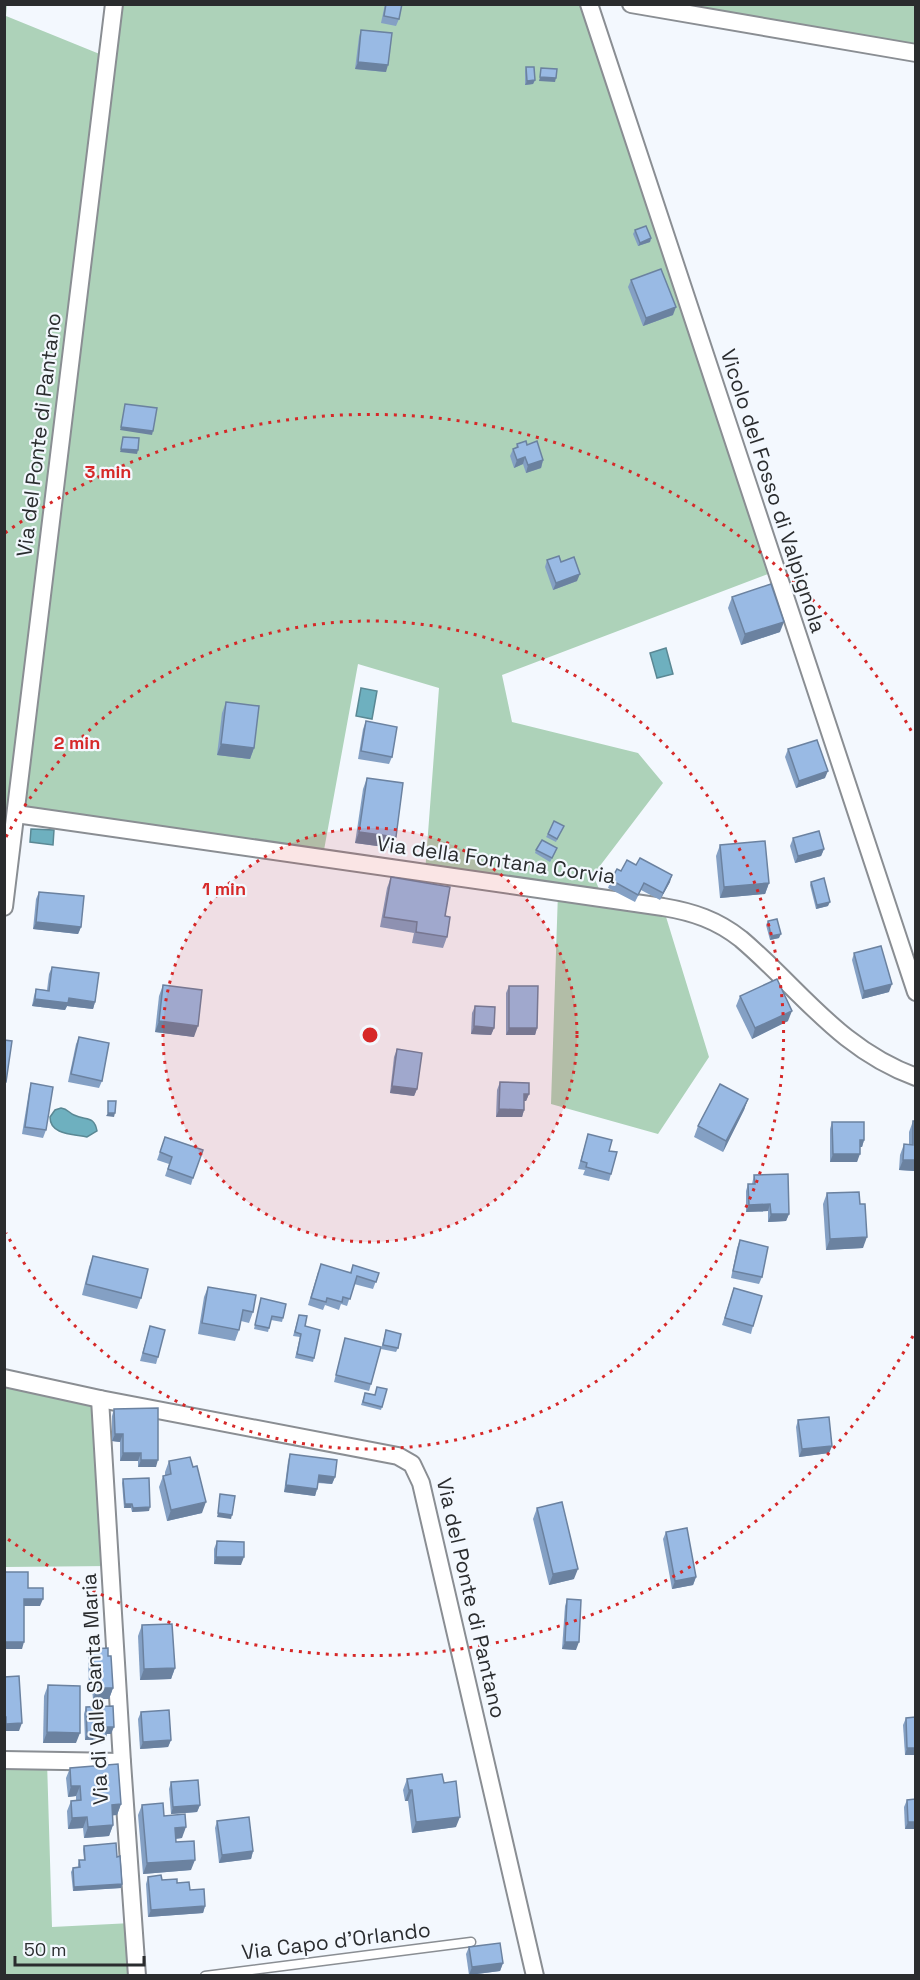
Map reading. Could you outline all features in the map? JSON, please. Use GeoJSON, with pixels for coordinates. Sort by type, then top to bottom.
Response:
{"type":"FeatureCollection","features":[{"type":"Feature","properties":{"kind":"street","name":"Via del Ponte di Pantano"},"geometry":{"type":"LineString","coordinates":[[4,907],[114,4]]}},
{"type":"Feature","properties":{"kind":"street","name":"Vicolo del Fosso di Valpignola"},"geometry":{"type":"LineString","coordinates":[[589,4],[915,992]]}},
{"type":"Feature","properties":{"kind":"street"},"geometry":{"type":"LineString","coordinates":[[631,4],[915,53]]}},
{"type":"Feature","properties":{"kind":"street","name":"Via della Fontana Corvia"},"geometry":{"type":"LineString","coordinates":[[16,814],[697,914],[725,927],[741,939],[829,1024],[857,1047],[879,1061],[915,1077]]}},
{"type":"Feature","properties":{"kind":"street","name":"Via del Ponte di Pantano"},"geometry":{"type":"LineString","coordinates":[[4,1378],[100,1399],[398,1456],[412,1464],[421,1483],[535,1976]]}},
{"type":"Feature","properties":{"kind":"street","name":"Via di Valle Santa Maria"},"geometry":{"type":"LineString","coordinates":[[100,1399],[137,1976]]}},
{"type":"Feature","properties":{"kind":"street"},"geometry":{"type":"LineString","coordinates":[[4,1760],[122,1762]]}},
{"type":"Feature","properties":{"kind":"lane","name":"Via Capo d'Orlando"},"geometry":{"type":"LineString","coordinates":[[206,1976],[471,1942]]}},
{"type":"Feature","properties":{"kind":"green space"},"geometry":{"type":"Polygon","coordinates":[[[5,5],[7,5],[6,16],[107,57],[114,5],[589,5],[776,571],[502,675],[512,722],[638,753],[663,783],[593,875],[603,898],[663,907],[709,1057],[658,1134],[551,1104],[558,892],[425,873],[439,688],[358,664],[322,861],[16,814],[5,907],[5,5]]]}},
{"type":"Feature","properties":{"kind":"green space"},"geometry":{"type":"Polygon","coordinates":[[[631,5],[915,5],[915,53],[631,5]]]}},
{"type":"Feature","properties":{"kind":"green space"},"geometry":{"type":"Polygon","coordinates":[[[4,1378],[100,1399],[110,1566],[5,1567],[4,1378]]]}},
{"type":"Feature","properties":{"kind":"green space"},"geometry":{"type":"Polygon","coordinates":[[[5,1760],[47,1761],[52,1927],[132,1923],[137,1975],[5,1976],[5,1760]]]}},
{"type":"Feature","properties":{"kind":"water"},"geometry":{"type":"Polygon","coordinates":[[[666,648],[673,674],[657,678],[650,653],[666,648]]]}},
{"type":"Feature","properties":{"kind":"water"},"geometry":{"type":"Polygon","coordinates":[[[361,688],[377,691],[372,719],[356,716],[361,688]]]}},
{"type":"Feature","properties":{"kind":"water"},"geometry":{"type":"Polygon","coordinates":[[[31,829],[54,830],[53,845],[30,842],[31,829]]]}},
{"type":"Feature","properties":{"kind":"water"},"geometry":{"type":"Polygon","coordinates":[[[61,1108],[74,1115],[92,1120],[97,1131],[87,1137],[58,1130],[51,1123],[50,1117],[55,1110],[61,1108]]]}},
{"type":"Feature","properties":{"kind":"building"},"geometry":{"type":"Polygon","coordinates":[[[386,4],[402,4],[399,19],[384,16],[386,4]]]}},
{"type":"Feature","properties":{"kind":"building"},"geometry":{"type":"Polygon","coordinates":[[[361,30],[392,33],[388,65],[358,62],[361,30]]]}},
{"type":"Feature","properties":{"kind":"building"},"geometry":{"type":"Polygon","coordinates":[[[526,67],[534,67],[535,80],[527,81],[526,67]]]}},
{"type":"Feature","properties":{"kind":"building"},"geometry":{"type":"Polygon","coordinates":[[[541,68],[557,69],[556,78],[540,77],[541,68]]]}},
{"type":"Feature","properties":{"kind":"building"},"geometry":{"type":"Polygon","coordinates":[[[646,226],[651,238],[640,243],[635,230],[646,226]]]}},
{"type":"Feature","properties":{"kind":"building"},"geometry":{"type":"Polygon","coordinates":[[[661,269],[676,307],[646,318],[631,280],[661,269]]]}},
{"type":"Feature","properties":{"kind":"building"},"geometry":{"type":"Polygon","coordinates":[[[125,404],[157,408],[153,431],[121,427],[125,404]]]}},
{"type":"Feature","properties":{"kind":"building"},"geometry":{"type":"Polygon","coordinates":[[[123,437],[139,438],[138,450],[121,449],[123,437]]]}},
{"type":"Feature","properties":{"kind":"building"},"geometry":{"type":"Polygon","coordinates":[[[526,441],[527,445],[537,441],[543,460],[528,465],[525,457],[517,460],[513,449],[518,447],[517,444],[526,441]]]}},
{"type":"Feature","properties":{"kind":"building"},"geometry":{"type":"Polygon","coordinates":[[[559,556],[561,562],[574,557],[580,574],[556,583],[547,560],[559,556]]]}},
{"type":"Feature","properties":{"kind":"building"},"geometry":{"type":"Polygon","coordinates":[[[771,584],[784,622],[745,634],[732,597],[771,584]]]}},
{"type":"Feature","properties":{"kind":"building"},"geometry":{"type":"Polygon","coordinates":[[[226,702],[259,706],[254,748],[221,744],[226,702]]]}},
{"type":"Feature","properties":{"kind":"building"},"geometry":{"type":"Polygon","coordinates":[[[366,721],[397,727],[392,757],[361,751],[366,721]]]}},
{"type":"Feature","properties":{"kind":"building"},"geometry":{"type":"Polygon","coordinates":[[[817,740],[828,771],[799,781],[788,749],[817,740]]]}},
{"type":"Feature","properties":{"kind":"building"},"geometry":{"type":"Polygon","coordinates":[[[367,778],[403,783],[396,837],[359,832],[367,778]]]}},
{"type":"Feature","properties":{"kind":"building"},"geometry":{"type":"Polygon","coordinates":[[[554,821],[564,826],[557,839],[548,834],[554,821]]]}},
{"type":"Feature","properties":{"kind":"building"},"geometry":{"type":"Polygon","coordinates":[[[819,831],[824,849],[798,856],[793,838],[819,831]]]}},
{"type":"Feature","properties":{"kind":"building"},"geometry":{"type":"Polygon","coordinates":[[[542,840],[557,848],[552,858],[536,850],[542,840]]]}},
{"type":"Feature","properties":{"kind":"building"},"geometry":{"type":"Polygon","coordinates":[[[765,841],[769,883],[724,887],[720,845],[765,841]]]}},
{"type":"Feature","properties":{"kind":"building"},"geometry":{"type":"Polygon","coordinates":[[[640,858],[672,875],[663,893],[644,883],[638,895],[611,880],[617,869],[621,871],[627,860],[636,865],[640,858]]]}},
{"type":"Feature","properties":{"kind":"building"},"geometry":{"type":"Polygon","coordinates":[[[391,877],[450,887],[445,916],[450,917],[447,937],[416,932],[417,922],[384,917],[391,877]]]}},
{"type":"Feature","properties":{"kind":"building"},"geometry":{"type":"Polygon","coordinates":[[[824,878],[830,902],[817,905],[811,882],[824,878]]]}},
{"type":"Feature","properties":{"kind":"building"},"geometry":{"type":"Polygon","coordinates":[[[39,892],[84,896],[81,927],[36,922],[39,892]]]}},
{"type":"Feature","properties":{"kind":"building"},"geometry":{"type":"Polygon","coordinates":[[[777,919],[781,934],[771,936],[768,921],[777,919]]]}},
{"type":"Feature","properties":{"kind":"building"},"geometry":{"type":"Polygon","coordinates":[[[881,946],[892,984],[864,991],[854,953],[881,946]]]}},
{"type":"Feature","properties":{"kind":"building"},"geometry":{"type":"Polygon","coordinates":[[[52,967],[99,973],[95,1002],[69,998],[68,1003],[35,999],[36,989],[49,991],[52,967]]]}},
{"type":"Feature","properties":{"kind":"building"},"geometry":{"type":"Polygon","coordinates":[[[777,979],[792,1011],[755,1028],[740,996],[777,979]]]}},
{"type":"Feature","properties":{"kind":"building"},"geometry":{"type":"Polygon","coordinates":[[[163,985],[202,990],[198,1026],[159,1021],[163,985]]]}},
{"type":"Feature","properties":{"kind":"building"},"geometry":{"type":"Polygon","coordinates":[[[509,986],[538,986],[537,1028],[509,1028],[509,986]]]}},
{"type":"Feature","properties":{"kind":"building"},"geometry":{"type":"Polygon","coordinates":[[[475,1006],[495,1007],[494,1028],[474,1026],[475,1006]]]}},
{"type":"Feature","properties":{"kind":"building"},"geometry":{"type":"Polygon","coordinates":[[[79,1037],[109,1043],[102,1081],[71,1074],[79,1037]]]}},
{"type":"Feature","properties":{"kind":"building"},"geometry":{"type":"Polygon","coordinates":[[[4,1040],[12,1041],[6,1082],[4,1082],[4,1040]]]}},
{"type":"Feature","properties":{"kind":"building"},"geometry":{"type":"Polygon","coordinates":[[[397,1049],[422,1053],[417,1089],[392,1086],[397,1049]]]}},
{"type":"Feature","properties":{"kind":"building"},"geometry":{"type":"Polygon","coordinates":[[[500,1082],[529,1083],[529,1094],[524,1094],[524,1110],[499,1109],[500,1082]]]}},
{"type":"Feature","properties":{"kind":"building"},"geometry":{"type":"Polygon","coordinates":[[[31,1083],[53,1087],[46,1130],[25,1127],[31,1083]]]}},
{"type":"Feature","properties":{"kind":"building"},"geometry":{"type":"Polygon","coordinates":[[[720,1084],[748,1099],[726,1141],[698,1126],[720,1084]]]}},
{"type":"Feature","properties":{"kind":"building"},"geometry":{"type":"Polygon","coordinates":[[[108,1101],[116,1101],[115,1113],[108,1113],[108,1101]]]}},
{"type":"Feature","properties":{"kind":"building"},"geometry":{"type":"Polygon","coordinates":[[[913,1121],[915,1121],[915,1160],[903,1160],[904,1144],[913,1145],[913,1121]]]}},
{"type":"Feature","properties":{"kind":"building"},"geometry":{"type":"Polygon","coordinates":[[[832,1122],[864,1122],[864,1140],[860,1140],[860,1154],[833,1154],[832,1122]]]}},
{"type":"Feature","properties":{"kind":"building"},"geometry":{"type":"Polygon","coordinates":[[[588,1134],[612,1140],[609,1151],[617,1152],[611,1174],[586,1167],[587,1163],[581,1161],[588,1134]]]}},
{"type":"Feature","properties":{"kind":"building"},"geometry":{"type":"Polygon","coordinates":[[[165,1137],[203,1150],[193,1178],[168,1169],[172,1157],[160,1152],[165,1137]]]}},
{"type":"Feature","properties":{"kind":"building"},"geometry":{"type":"Polygon","coordinates":[[[788,1174],[789,1214],[771,1214],[770,1204],[749,1205],[748,1184],[755,1184],[754,1175],[788,1174]]]}},
{"type":"Feature","properties":{"kind":"building"},"geometry":{"type":"Polygon","coordinates":[[[859,1192],[860,1204],[865,1204],[867,1237],[830,1239],[827,1193],[859,1192]]]}},
{"type":"Feature","properties":{"kind":"building"},"geometry":{"type":"Polygon","coordinates":[[[740,1240],[768,1247],[762,1277],[733,1271],[740,1240]]]}},
{"type":"Feature","properties":{"kind":"building"},"geometry":{"type":"Polygon","coordinates":[[[93,1256],[148,1269],[141,1298],[86,1284],[93,1256]]]}},
{"type":"Feature","properties":{"kind":"building"},"geometry":{"type":"Polygon","coordinates":[[[321,1264],[351,1273],[353,1265],[379,1273],[376,1282],[357,1276],[350,1299],[343,1297],[342,1302],[327,1298],[326,1302],[311,1298],[321,1264]]]}},
{"type":"Feature","properties":{"kind":"building"},"geometry":{"type":"Polygon","coordinates":[[[208,1287],[256,1295],[253,1312],[243,1310],[239,1330],[202,1323],[208,1287]]]}},
{"type":"Feature","properties":{"kind":"building"},"geometry":{"type":"Polygon","coordinates":[[[734,1288],[762,1296],[753,1326],[725,1318],[734,1288]]]}},
{"type":"Feature","properties":{"kind":"building"},"geometry":{"type":"Polygon","coordinates":[[[261,1298],[286,1304],[283,1318],[272,1316],[269,1328],[255,1325],[261,1298]]]}},
{"type":"Feature","properties":{"kind":"building"},"geometry":{"type":"Polygon","coordinates":[[[299,1315],[307,1316],[305,1326],[320,1330],[314,1358],[297,1354],[301,1334],[295,1332],[299,1315]]]}},
{"type":"Feature","properties":{"kind":"building"},"geometry":{"type":"Polygon","coordinates":[[[150,1326],[165,1330],[158,1357],[143,1353],[150,1326]]]}},
{"type":"Feature","properties":{"kind":"building"},"geometry":{"type":"Polygon","coordinates":[[[386,1330],[401,1334],[398,1348],[383,1345],[386,1330]]]}},
{"type":"Feature","properties":{"kind":"building"},"geometry":{"type":"Polygon","coordinates":[[[345,1338],[381,1347],[371,1384],[336,1375],[345,1338]]]}},
{"type":"Feature","properties":{"kind":"building"},"geometry":{"type":"Polygon","coordinates":[[[377,1387],[387,1389],[382,1407],[363,1402],[365,1393],[375,1395],[377,1387]]]}},
{"type":"Feature","properties":{"kind":"building"},"geometry":{"type":"Polygon","coordinates":[[[158,1408],[158,1460],[141,1460],[141,1453],[123,1453],[123,1434],[115,1434],[114,1409],[158,1408]]]}},
{"type":"Feature","properties":{"kind":"building"},"geometry":{"type":"Polygon","coordinates":[[[829,1417],[832,1446],[802,1449],[798,1420],[829,1417]]]}},
{"type":"Feature","properties":{"kind":"building"},"geometry":{"type":"Polygon","coordinates":[[[290,1454],[337,1460],[335,1477],[319,1475],[317,1489],[286,1485],[290,1454]]]}},
{"type":"Feature","properties":{"kind":"building"},"geometry":{"type":"Polygon","coordinates":[[[190,1457],[193,1467],[197,1466],[206,1502],[171,1510],[163,1476],[171,1474],[169,1461],[190,1457]]]}},
{"type":"Feature","properties":{"kind":"building"},"geometry":{"type":"Polygon","coordinates":[[[149,1478],[150,1507],[133,1508],[132,1504],[125,1504],[123,1479],[149,1478]]]}},
{"type":"Feature","properties":{"kind":"building"},"geometry":{"type":"Polygon","coordinates":[[[220,1494],[235,1496],[232,1515],[218,1513],[220,1494]]]}},
{"type":"Feature","properties":{"kind":"building"},"geometry":{"type":"Polygon","coordinates":[[[562,1502],[578,1569],[553,1574],[537,1508],[562,1502]]]}},
{"type":"Feature","properties":{"kind":"building"},"geometry":{"type":"Polygon","coordinates":[[[687,1528],[696,1577],[675,1581],[666,1532],[687,1528]]]}},
{"type":"Feature","properties":{"kind":"building"},"geometry":{"type":"Polygon","coordinates":[[[217,1541],[244,1542],[244,1557],[216,1557],[217,1541]]]}},
{"type":"Feature","properties":{"kind":"building"},"geometry":{"type":"Polygon","coordinates":[[[4,1572],[28,1572],[28,1588],[43,1588],[43,1599],[24,1599],[24,1642],[4,1642],[4,1572]]]}},
{"type":"Feature","properties":{"kind":"building"},"geometry":{"type":"Polygon","coordinates":[[[567,1599],[581,1600],[579,1642],[565,1642],[567,1599]]]}},
{"type":"Feature","properties":{"kind":"building"},"geometry":{"type":"Polygon","coordinates":[[[172,1624],[175,1668],[144,1669],[142,1625],[172,1624]]]}},
{"type":"Feature","properties":{"kind":"building"},"geometry":{"type":"Polygon","coordinates":[[[108,1648],[108,1656],[111,1656],[113,1688],[97,1688],[96,1679],[93,1679],[92,1649],[108,1648]]]}},
{"type":"Feature","properties":{"kind":"building"},"geometry":{"type":"Polygon","coordinates":[[[19,1676],[22,1723],[6,1724],[4,1677],[19,1676]]]}},
{"type":"Feature","properties":{"kind":"building"},"geometry":{"type":"Polygon","coordinates":[[[48,1685],[80,1686],[80,1733],[47,1732],[48,1685]]]}},
{"type":"Feature","properties":{"kind":"building"},"geometry":{"type":"Polygon","coordinates":[[[113,1706],[114,1727],[106,1727],[106,1736],[87,1733],[86,1707],[113,1706]]]}},
{"type":"Feature","properties":{"kind":"building"},"geometry":{"type":"Polygon","coordinates":[[[169,1710],[171,1740],[143,1742],[141,1712],[169,1710]]]}},
{"type":"Feature","properties":{"kind":"building"},"geometry":{"type":"Polygon","coordinates":[[[915,1717],[915,1748],[907,1748],[906,1718],[915,1717]]]}},
{"type":"Feature","properties":{"kind":"building"},"geometry":{"type":"Polygon","coordinates":[[[118,1764],[121,1804],[112,1805],[113,1825],[88,1827],[87,1817],[72,1818],[71,1801],[81,1800],[80,1786],[71,1786],[70,1768],[118,1764]]]}},
{"type":"Feature","properties":{"kind":"building"},"geometry":{"type":"Polygon","coordinates":[[[442,1774],[444,1783],[456,1781],[460,1817],[416,1822],[412,1790],[409,1790],[407,1779],[442,1774]]]}},
{"type":"Feature","properties":{"kind":"building"},"geometry":{"type":"Polygon","coordinates":[[[198,1780],[200,1805],[173,1807],[171,1782],[198,1780]]]}},
{"type":"Feature","properties":{"kind":"building"},"geometry":{"type":"Polygon","coordinates":[[[915,1799],[915,1822],[908,1822],[907,1800],[915,1799]]]}},
{"type":"Feature","properties":{"kind":"building"},"geometry":{"type":"Polygon","coordinates":[[[163,1803],[164,1816],[185,1814],[186,1827],[175,1828],[176,1842],[194,1841],[195,1860],[147,1863],[142,1805],[163,1803]]]}},
{"type":"Feature","properties":{"kind":"building"},"geometry":{"type":"Polygon","coordinates":[[[249,1817],[253,1851],[222,1855],[217,1821],[249,1817]]]}},
{"type":"Feature","properties":{"kind":"building"},"geometry":{"type":"Polygon","coordinates":[[[116,1843],[117,1857],[120,1856],[122,1884],[74,1887],[73,1868],[80,1867],[79,1860],[85,1860],[84,1846],[116,1843]]]}},
{"type":"Feature","properties":{"kind":"building"},"geometry":{"type":"Polygon","coordinates":[[[161,1875],[162,1880],[177,1879],[177,1883],[189,1882],[190,1890],[204,1889],[205,1906],[151,1910],[148,1877],[161,1875]]]}},
{"type":"Feature","properties":{"kind":"building"},"geometry":{"type":"Polygon","coordinates":[[[500,1943],[503,1963],[472,1967],[469,1947],[500,1943]]]}}]}
